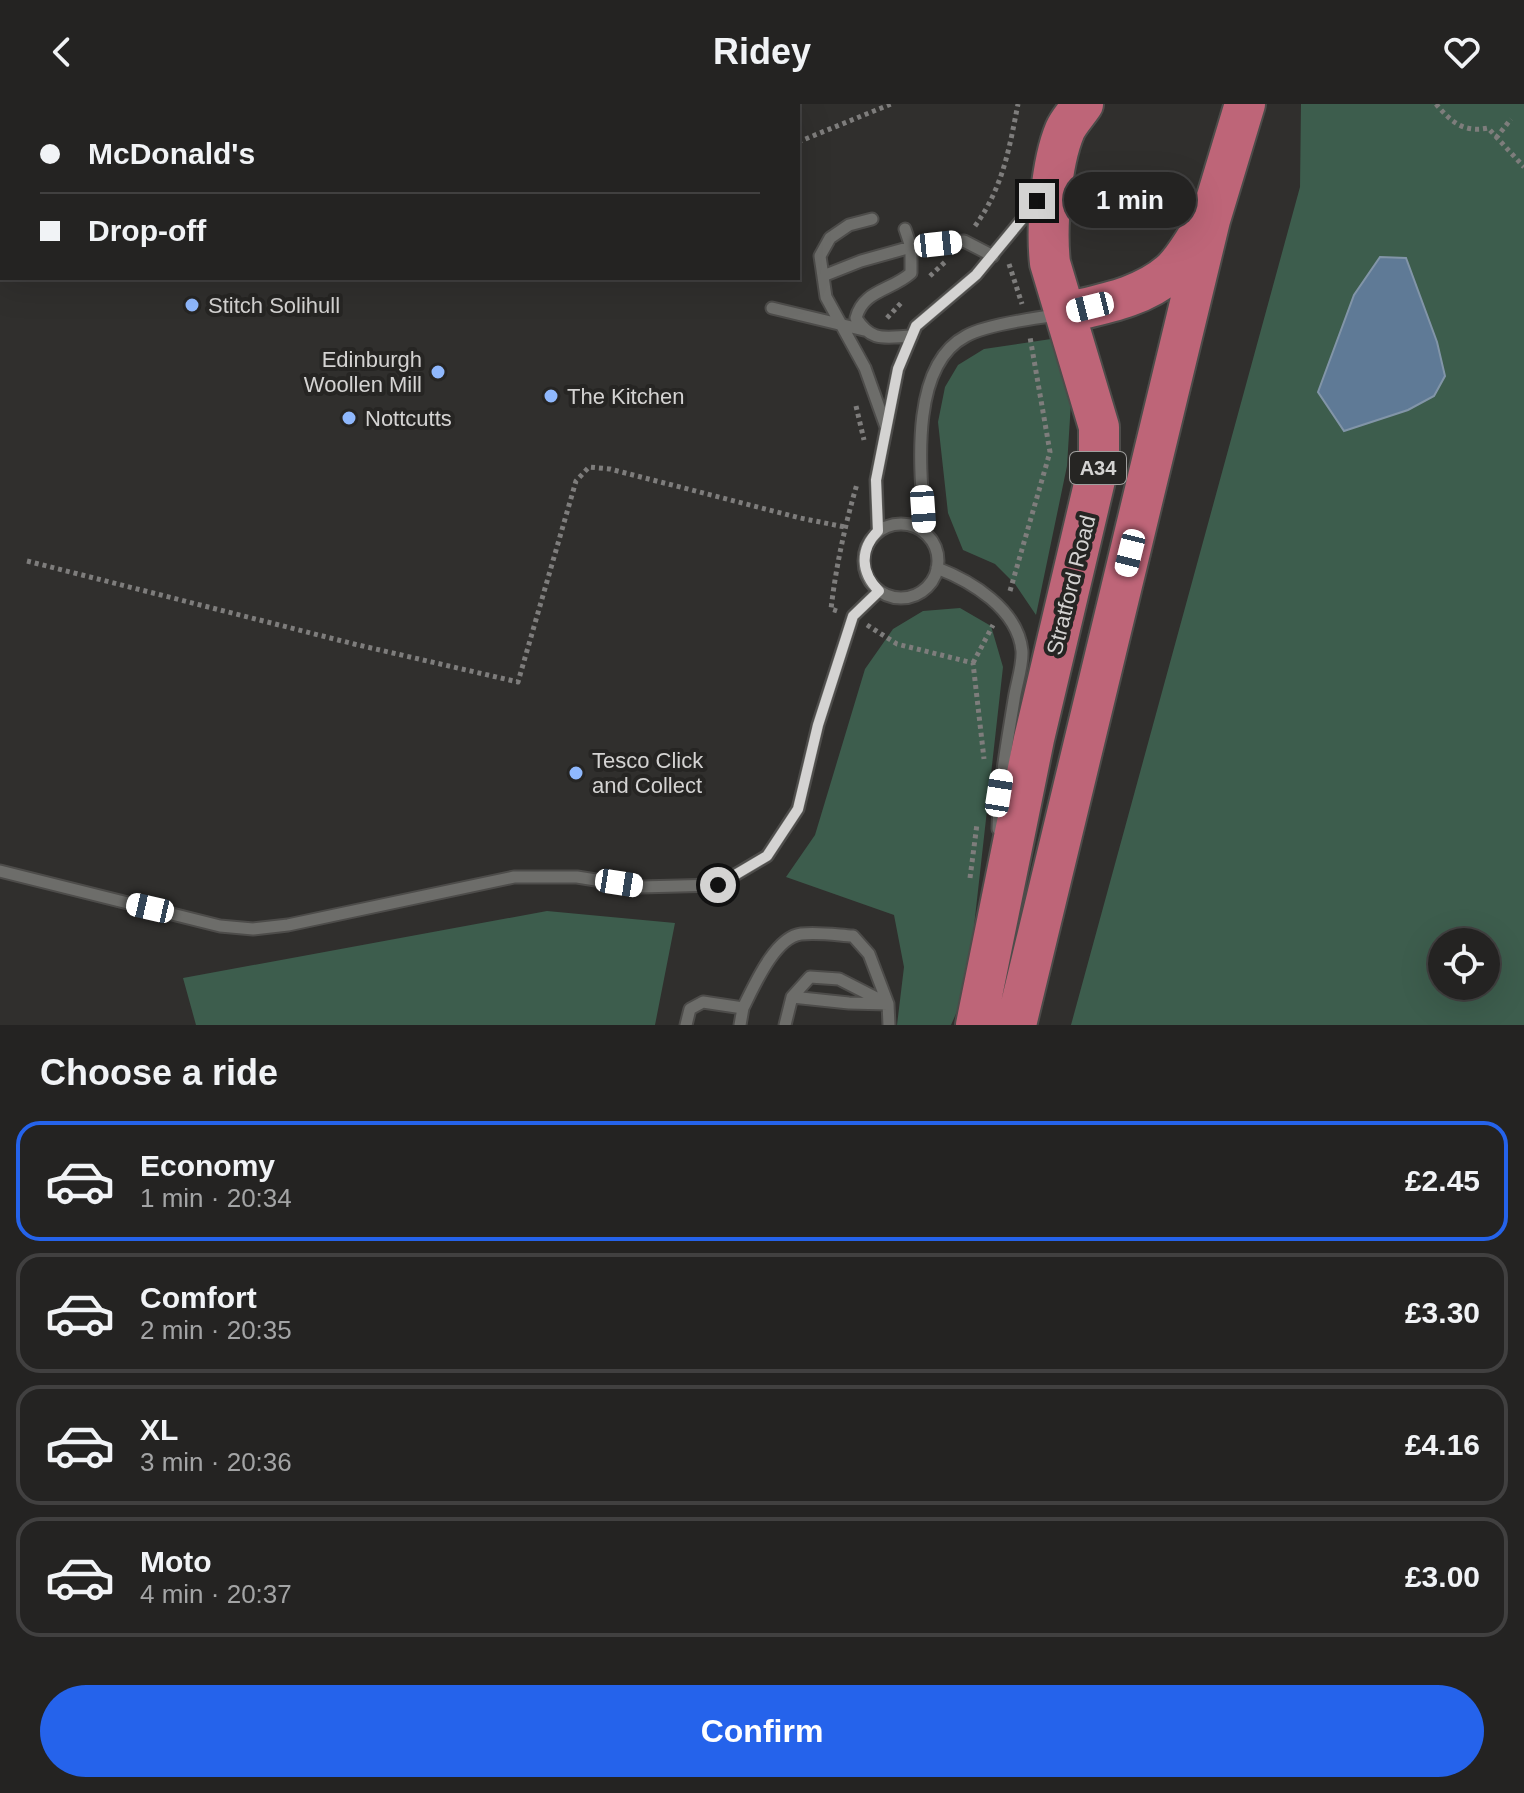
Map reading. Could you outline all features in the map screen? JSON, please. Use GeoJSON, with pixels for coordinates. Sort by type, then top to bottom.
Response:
{"type":"FeatureCollection","features":[{"type":"Feature","properties":{"kind":"highway","name":"Stratford Road"},"geometry":{"type":"LineString","coordinates":[[976,1025],[1034,739],[1099,463],[1099,427],[1046,316],[1050,263],[1047,236],[1054,179],[1066,128],[1083,106]]}},
{"type":"Feature","properties":{"kind":"highway","name":"A34"},"geometry":{"type":"LineString","coordinates":[[1016,1025],[1237,110]]}},
{"type":"Feature","properties":{"kind":"highway","name":"A34"},"geometry":{"type":"LineString","coordinates":[[1046,316],[1129,296],[1153,285],[1172,271],[1210,220]]}},
{"type":"Feature","properties":{"kind":"lane"},"geometry":{"type":"LineString","coordinates":[[878,531],[876,480],[898,369],[916,326],[976,275],[1054,179]]}},
{"type":"Feature","properties":{"kind":"lane"},"geometry":{"type":"LineString","coordinates":[[872,219],[849,225],[830,238],[820,256],[826,297],[865,368],[886,428]]}},
{"type":"Feature","properties":{"kind":"lane"},"geometry":{"type":"LineString","coordinates":[[869,334],[856,318],[859,305],[876,293],[898,285],[911,273],[911,247],[905,229]]}},
{"type":"Feature","properties":{"kind":"lane"},"geometry":{"type":"LineString","coordinates":[[823,276],[911,247],[964,241],[993,256]]}},
{"type":"Feature","properties":{"kind":"lane"},"geometry":{"type":"LineString","coordinates":[[772,308],[869,334],[912,336]]}},
{"type":"Feature","properties":{"kind":"lane"},"geometry":{"type":"LineString","coordinates":[[925,533],[904,524],[878,531],[867,547],[864,560],[870,582],[879,591],[893,597],[912,596],[924,590],[937,568],[934,547],[925,533],[920,462],[925,400],[940,358],[966,335],[1046,316]]}},
{"type":"Feature","properties":{"kind":"lane"},"geometry":{"type":"LineString","coordinates":[[937,568],[981,590],[1014,628],[1022,651],[999,793],[998,837]]}},
{"type":"Feature","properties":{"kind":"lane"},"geometry":{"type":"LineString","coordinates":[[0,871],[220,926],[253,929],[288,925],[514,877],[577,877],[640,887],[718,885],[767,856],[798,809],[818,725],[853,616],[879,591]]}},
{"type":"Feature","properties":{"kind":"lane"},"geometry":{"type":"LineString","coordinates":[[995,926],[997,852]]}},
{"type":"Feature","properties":{"kind":"lane"},"geometry":{"type":"LineString","coordinates":[[740,1025],[743,1008],[761,973],[783,943],[798,934],[853,936],[869,954],[888,1004],[889,1025]]}},
{"type":"Feature","properties":{"kind":"lane"},"geometry":{"type":"LineString","coordinates":[[785,1025],[792,997],[810,977],[839,979],[888,1004]]}},
{"type":"Feature","properties":{"kind":"lane"},"geometry":{"type":"LineString","coordinates":[[792,997],[888,1004]]}},
{"type":"Feature","properties":{"kind":"lane"},"geometry":{"type":"LineString","coordinates":[[686,1025],[690,1009],[703,1002],[743,1008]]}},
{"type":"Feature","properties":{"kind":"path"},"geometry":{"type":"LineString","coordinates":[[800,141],[891,104]]}},
{"type":"Feature","properties":{"kind":"path"},"geometry":{"type":"LineString","coordinates":[[928,278],[964,241],[987,210],[1005,171],[1018,104]]}},
{"type":"Feature","properties":{"kind":"path"},"geometry":{"type":"LineString","coordinates":[[1436,104],[1460,127],[1475,131],[1488,128],[1524,167]]}},
{"type":"Feature","properties":{"kind":"path"},"geometry":{"type":"LineString","coordinates":[[1496,138],[1511,119]]}},
{"type":"Feature","properties":{"kind":"path"},"geometry":{"type":"LineString","coordinates":[[985,766],[973,663],[1002,611],[1012,585],[1050,452],[1046,316],[1002,244],[987,210]]}},
{"type":"Feature","properties":{"kind":"path"},"geometry":{"type":"LineString","coordinates":[[869,334],[908,296]]}},
{"type":"Feature","properties":{"kind":"path"},"geometry":{"type":"LineString","coordinates":[[865,368],[853,389],[866,451]]}},
{"type":"Feature","properties":{"kind":"path"},"geometry":{"type":"LineString","coordinates":[[27,561],[518,682],[576,481],[589,467],[610,469],[845,527]]}},
{"type":"Feature","properties":{"kind":"path"},"geometry":{"type":"LineString","coordinates":[[858,481],[845,527],[831,609],[853,616],[897,644],[973,663]]}},
{"type":"Feature","properties":{"kind":"path"},"geometry":{"type":"LineString","coordinates":[[969,885],[979,811]]}},
{"type":"Feature","properties":{"kind":"green space"},"geometry":{"type":"Polygon","coordinates":[[[1301,104],[1524,104],[1524,1025],[1071,1025],[1300,187],[1301,104]]]}},
{"type":"Feature","properties":{"kind":"green space"},"geometry":{"type":"Polygon","coordinates":[[[1051,339],[1071,402],[1067,466],[1036,615],[1015,584],[995,564],[963,550],[948,513],[938,422],[945,387],[958,365],[984,349],[1051,339]]]}},
{"type":"Feature","properties":{"kind":"green space"},"geometry":{"type":"Polygon","coordinates":[[[960,608],[991,626],[1003,667],[967,989],[951,1025],[897,1025],[904,967],[894,915],[786,877],[815,835],[865,669],[893,629],[923,611],[960,608]]]}},
{"type":"Feature","properties":{"kind":"green space"},"geometry":{"type":"Polygon","coordinates":[[[547,911],[675,923],[655,1025],[196,1025],[183,978],[547,911]]]}},
{"type":"Feature","properties":{"kind":"water"},"geometry":{"type":"Polygon","coordinates":[[[1380,257],[1406,258],[1437,342],[1445,376],[1434,396],[1408,410],[1344,431],[1318,392],[1354,295],[1380,257]]]}},
{"type":"Feature","properties":{"kind":"place","name":"Stitch Solihull"},"geometry":{"type":"Point","coordinates":[192,305]}},
{"type":"Feature","properties":{"kind":"place","name":"Edinburgh Woollen Mill"},"geometry":{"type":"Point","coordinates":[438,372]}},
{"type":"Feature","properties":{"kind":"place","name":"The Kitchen"},"geometry":{"type":"Point","coordinates":[551,396]}},
{"type":"Feature","properties":{"kind":"place","name":"Nottcutts"},"geometry":{"type":"Point","coordinates":[349,418]}},
{"type":"Feature","properties":{"kind":"place","name":"Tesco Click and Collect"},"geometry":{"type":"Point","coordinates":[576,773]}},
{"type":"Feature","properties":{"kind":"route"},"geometry":{"type":"LineString","coordinates":[[718,885],[767,856],[798,809],[818,725],[853,616],[879,591],[870,582],[864,560],[867,547],[878,531],[876,480],[898,369],[916,326],[976,275],[1037,201]]}}]}
